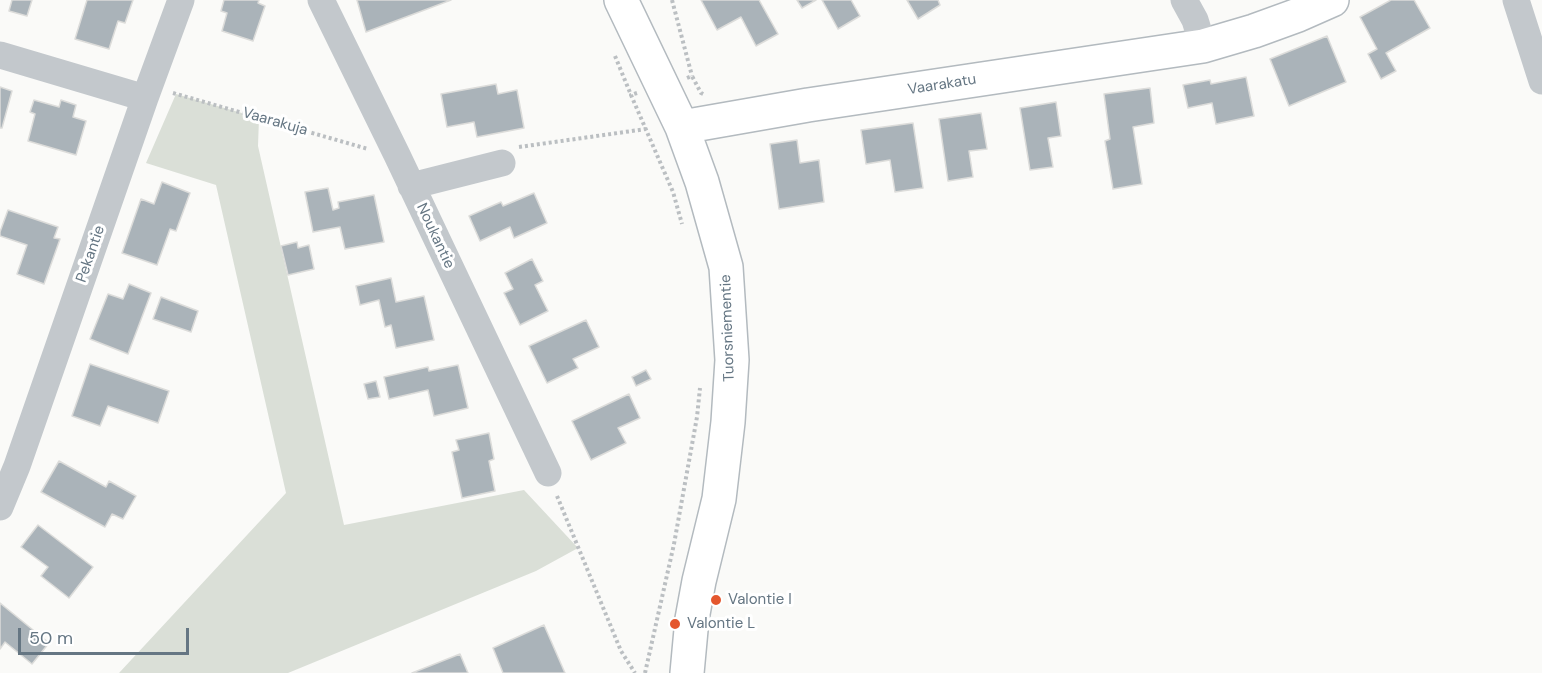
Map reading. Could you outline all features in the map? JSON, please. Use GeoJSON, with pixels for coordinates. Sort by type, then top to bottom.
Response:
{"type":"FeatureCollection","features":[{"type":"Feature","properties":{"kind":"main road","name":"Tuorsniementie"},"geometry":{"type":"LineString","coordinates":[[621,0],[682,127],[702,182],[726,267],[732,360],[728,422],[719,499],[694,610],[687,673]]}},
{"type":"Feature","properties":{"kind":"main road","name":"Vaarakatu"},"geometry":{"type":"LineString","coordinates":[[682,127],[808,105],[1203,46],[1254,31],[1332,0]]}},
{"type":"Feature","properties":{"kind":"street","name":"Pekantie"},"geometry":{"type":"LineString","coordinates":[[0,507],[17,466],[181,0]]}},
{"type":"Feature","properties":{"kind":"street","name":"Noukantie"},"geometry":{"type":"LineString","coordinates":[[321,0],[548,473]]}},
{"type":"Feature","properties":{"kind":"street"},"geometry":{"type":"LineString","coordinates":[[1184,0],[1203,46]]}},
{"type":"Feature","properties":{"kind":"street"},"geometry":{"type":"LineString","coordinates":[[1516,0],[1542,81]]}},
{"type":"Feature","properties":{"kind":"street"},"geometry":{"type":"LineString","coordinates":[[0,56],[147,92]]}},
{"type":"Feature","properties":{"kind":"street"},"geometry":{"type":"LineString","coordinates":[[411,186],[502,163]]}},
{"type":"Feature","properties":{"kind":"path"},"geometry":{"type":"LineString","coordinates":[[672,0],[692,76]]}},
{"type":"Feature","properties":{"kind":"path","name":"Vaarakuja"},"geometry":{"type":"LineString","coordinates":[[147,92],[375,151],[380,159],[397,155]]}},
{"type":"Feature","properties":{"kind":"path"},"geometry":{"type":"LineString","coordinates":[[646,129],[673,192],[683,225]]}},
{"type":"Feature","properties":{"kind":"path"},"geometry":{"type":"LineString","coordinates":[[645,673],[674,544],[697,417],[700,384]]}},
{"type":"Feature","properties":{"kind":"path"},"geometry":{"type":"LineString","coordinates":[[548,473],[621,651],[635,673]]}},
{"type":"Feature","properties":{"kind":"shaded area"},"geometry":{"type":"Polygon","coordinates":[[[176,94],[259,118],[258,146],[344,525],[524,490],[578,548],[536,571],[288,673],[119,673],[286,493],[216,185],[146,163],[176,94]]]}},
{"type":"Feature","properties":{"kind":"building"},"geometry":{"type":"Polygon","coordinates":[[[12,0],[32,0],[27,16],[9,11],[12,0]]]}},
{"type":"Feature","properties":{"kind":"building"},"geometry":{"type":"Polygon","coordinates":[[[87,0],[133,0],[125,23],[118,21],[109,49],[75,39],[87,0]]]}},
{"type":"Feature","properties":{"kind":"building"},"geometry":{"type":"Polygon","coordinates":[[[224,0],[259,0],[258,3],[265,6],[253,41],[222,31],[227,13],[221,11],[224,0]]]}},
{"type":"Feature","properties":{"kind":"building"},"geometry":{"type":"Polygon","coordinates":[[[357,0],[451,0],[366,32],[357,0]]]}},
{"type":"Feature","properties":{"kind":"building"},"geometry":{"type":"Polygon","coordinates":[[[701,0],[759,0],[778,34],[756,46],[741,17],[717,30],[701,0]]]}},
{"type":"Feature","properties":{"kind":"building"},"geometry":{"type":"Polygon","coordinates":[[[797,0],[816,0],[802,8],[797,0]]]}},
{"type":"Feature","properties":{"kind":"building"},"geometry":{"type":"Polygon","coordinates":[[[822,0],[851,0],[860,16],[838,29],[822,0]]]}},
{"type":"Feature","properties":{"kind":"building"},"geometry":{"type":"Polygon","coordinates":[[[907,0],[938,0],[940,5],[918,19],[907,0]]]}},
{"type":"Feature","properties":{"kind":"building"},"geometry":{"type":"Polygon","coordinates":[[[1391,0],[1414,0],[1430,28],[1386,53],[1396,71],[1381,79],[1368,54],[1377,49],[1360,17],[1391,0]]]}},
{"type":"Feature","properties":{"kind":"building"},"geometry":{"type":"Polygon","coordinates":[[[1327,36],[1346,82],[1289,106],[1270,59],[1327,36]]]}},
{"type":"Feature","properties":{"kind":"building"},"geometry":{"type":"Polygon","coordinates":[[[1246,77],[1254,116],[1216,124],[1212,103],[1188,108],[1183,85],[1210,80],[1211,84],[1246,77]]]}},
{"type":"Feature","properties":{"kind":"building"},"geometry":{"type":"Polygon","coordinates":[[[496,84],[498,94],[517,90],[524,128],[477,137],[474,122],[447,127],[441,94],[496,84]]]}},
{"type":"Feature","properties":{"kind":"building"},"geometry":{"type":"Polygon","coordinates":[[[0,87],[12,91],[2,128],[0,128],[0,87]]]}},
{"type":"Feature","properties":{"kind":"building"},"geometry":{"type":"Polygon","coordinates":[[[1150,88],[1154,123],[1133,127],[1142,184],[1113,189],[1105,141],[1110,139],[1104,94],[1150,88]]]}},
{"type":"Feature","properties":{"kind":"building"},"geometry":{"type":"Polygon","coordinates":[[[34,100],[59,107],[61,100],[76,105],[73,117],[86,121],[76,155],[28,141],[35,114],[30,112],[34,100]]]}},
{"type":"Feature","properties":{"kind":"building"},"geometry":{"type":"Polygon","coordinates":[[[1056,102],[1061,136],[1048,138],[1053,167],[1030,170],[1020,108],[1056,102]]]}},
{"type":"Feature","properties":{"kind":"building"},"geometry":{"type":"Polygon","coordinates":[[[981,113],[987,149],[969,151],[973,177],[948,181],[939,119],[981,113]]]}},
{"type":"Feature","properties":{"kind":"building"},"geometry":{"type":"Polygon","coordinates":[[[913,123],[923,188],[895,192],[890,160],[866,164],[861,130],[913,123]]]}},
{"type":"Feature","properties":{"kind":"building"},"geometry":{"type":"Polygon","coordinates":[[[797,140],[800,163],[819,160],[824,202],[779,209],[770,144],[797,140]]]}},
{"type":"Feature","properties":{"kind":"building"},"geometry":{"type":"Polygon","coordinates":[[[162,182],[190,193],[176,231],[170,229],[157,265],[122,253],[141,199],[154,204],[162,182]]]}},
{"type":"Feature","properties":{"kind":"building"},"geometry":{"type":"Polygon","coordinates":[[[328,188],[333,210],[339,208],[338,202],[374,195],[384,242],[345,249],[340,227],[313,232],[305,192],[328,188]]]}},
{"type":"Feature","properties":{"kind":"building"},"geometry":{"type":"Polygon","coordinates":[[[534,193],[547,223],[514,238],[510,227],[480,241],[469,216],[501,202],[503,206],[534,193]]]}},
{"type":"Feature","properties":{"kind":"building"},"geometry":{"type":"Polygon","coordinates":[[[8,210],[58,227],[54,238],[60,239],[44,284],[17,274],[27,245],[0,236],[8,210]]]}},
{"type":"Feature","properties":{"kind":"building"},"geometry":{"type":"Polygon","coordinates":[[[297,242],[298,248],[309,245],[314,269],[288,275],[281,246],[297,242]]]}},
{"type":"Feature","properties":{"kind":"building"},"geometry":{"type":"Polygon","coordinates":[[[532,259],[543,281],[535,285],[548,311],[520,325],[504,293],[513,289],[505,273],[532,259]]]}},
{"type":"Feature","properties":{"kind":"building"},"geometry":{"type":"Polygon","coordinates":[[[391,278],[396,302],[424,296],[434,340],[396,348],[391,325],[385,327],[379,300],[360,305],[356,286],[391,278]]]}},
{"type":"Feature","properties":{"kind":"building"},"geometry":{"type":"Polygon","coordinates":[[[129,284],[151,293],[128,354],[90,339],[108,294],[123,299],[129,284]]]}},
{"type":"Feature","properties":{"kind":"building"},"geometry":{"type":"Polygon","coordinates":[[[161,297],[198,311],[191,332],[153,319],[161,297]]]}},
{"type":"Feature","properties":{"kind":"building"},"geometry":{"type":"Polygon","coordinates":[[[586,320],[599,347],[573,359],[578,368],[547,383],[529,346],[586,320]]]}},
{"type":"Feature","properties":{"kind":"building"},"geometry":{"type":"Polygon","coordinates":[[[90,364],[169,391],[158,423],[108,406],[100,426],[72,416],[90,364]]]}},
{"type":"Feature","properties":{"kind":"building"},"geometry":{"type":"Polygon","coordinates":[[[458,365],[468,408],[434,416],[428,390],[389,399],[384,377],[428,367],[429,371],[458,365]]]}},
{"type":"Feature","properties":{"kind":"building"},"geometry":{"type":"Polygon","coordinates":[[[646,370],[651,379],[636,386],[632,377],[646,370]]]}},
{"type":"Feature","properties":{"kind":"building"},"geometry":{"type":"Polygon","coordinates":[[[376,381],[380,397],[368,399],[364,384],[376,381]]]}},
{"type":"Feature","properties":{"kind":"building"},"geometry":{"type":"Polygon","coordinates":[[[629,394],[640,418],[618,428],[626,443],[591,460],[572,421],[629,394]]]}},
{"type":"Feature","properties":{"kind":"building"},"geometry":{"type":"Polygon","coordinates":[[[489,433],[494,459],[489,461],[495,491],[462,498],[452,452],[459,450],[456,440],[489,433]]]}},
{"type":"Feature","properties":{"kind":"building"},"geometry":{"type":"Polygon","coordinates":[[[59,461],[106,487],[109,481],[136,496],[123,519],[112,514],[105,527],[41,492],[59,461]]]}},
{"type":"Feature","properties":{"kind":"building"},"geometry":{"type":"Polygon","coordinates":[[[38,525],[93,567],[69,598],[41,576],[48,567],[21,547],[38,525]]]}},
{"type":"Feature","properties":{"kind":"building"},"geometry":{"type":"Polygon","coordinates":[[[0,603],[49,643],[32,664],[5,642],[0,649],[0,603]]]}},
{"type":"Feature","properties":{"kind":"building"},"geometry":{"type":"Polygon","coordinates":[[[544,625],[565,673],[503,673],[493,648],[544,625]]]}},
{"type":"Feature","properties":{"kind":"building"},"geometry":{"type":"Polygon","coordinates":[[[460,654],[468,673],[412,673],[460,654]]]}},
{"type":"Feature","properties":{"kind":"place","name":"Valontie I"},"geometry":{"type":"Point","coordinates":[716,600]}},
{"type":"Feature","properties":{"kind":"place","name":"Valontie L"},"geometry":{"type":"Point","coordinates":[675,624]}}]}
